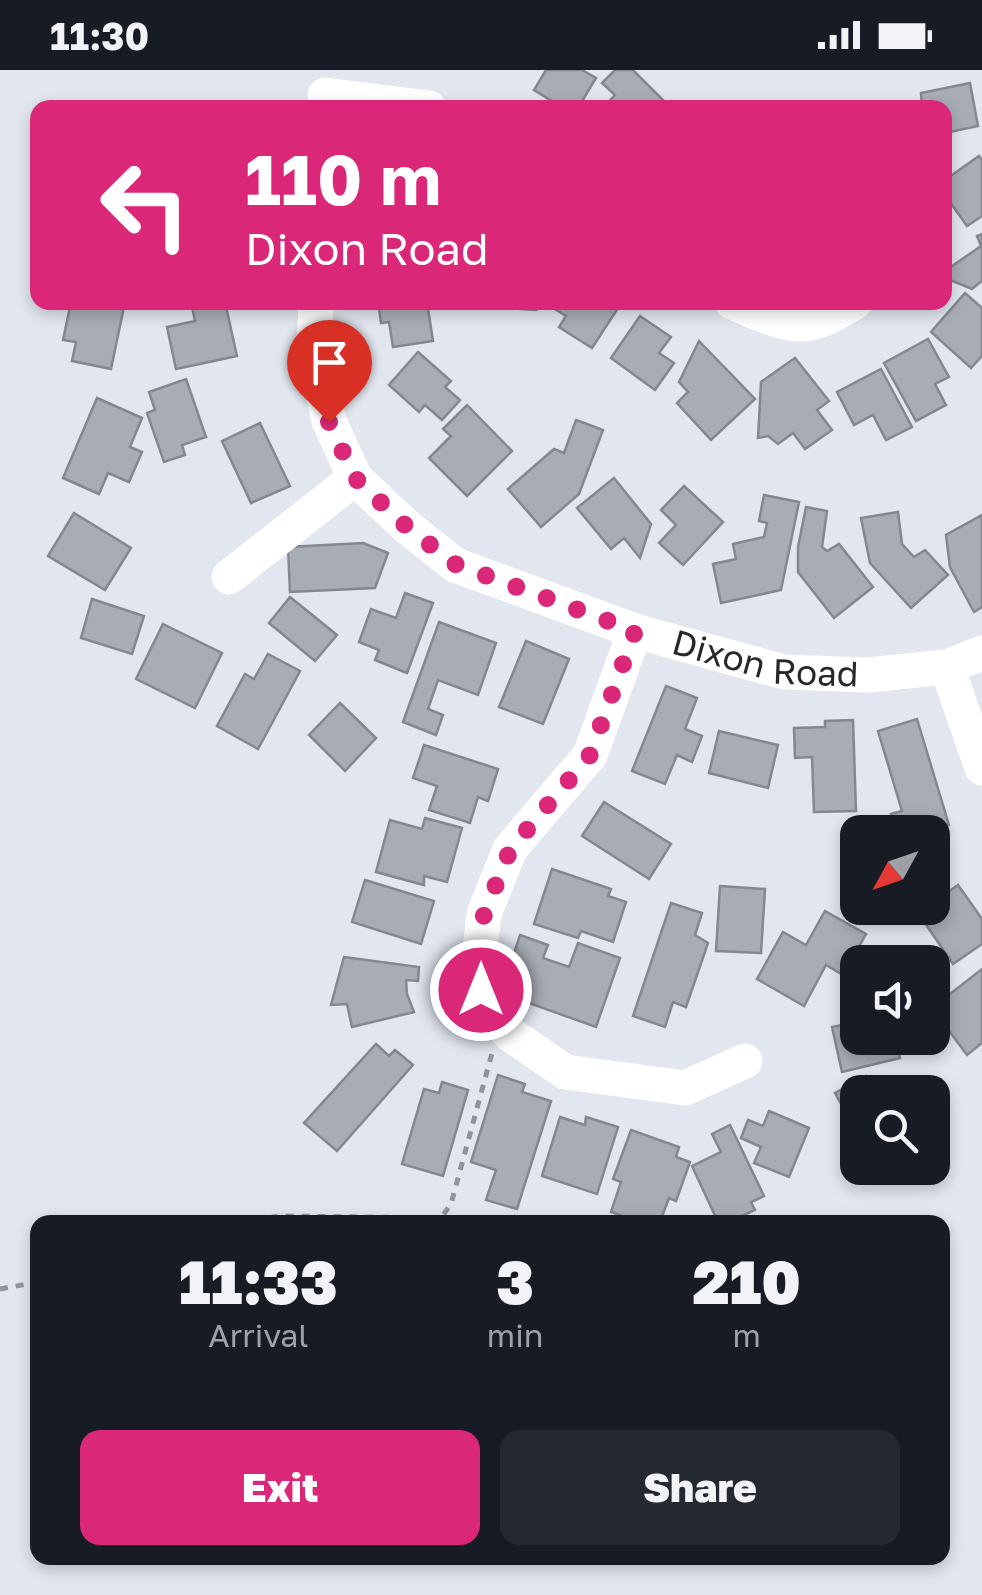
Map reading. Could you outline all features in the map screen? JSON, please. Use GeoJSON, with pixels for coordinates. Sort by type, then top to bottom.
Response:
{"type":"FeatureCollection","features":[{"type":"Feature","properties":{"kind":"street"},"geometry":{"type":"LineString","coordinates":[[325,91],[380,100]]}},
{"type":"Feature","properties":{"kind":"street","name":"Dixon Road"},"geometry":{"type":"LineString","coordinates":[[316,310],[314,352],[329,422],[355,478],[406,526],[455,564],[635,631],[784,672],[868,675],[947,667],[982,653]]}},
{"type":"Feature","properties":{"kind":"street"},"geometry":{"type":"LineString","coordinates":[[752,310],[803,324],[842,310]]}},
{"type":"Feature","properties":{"kind":"street"},"geometry":{"type":"LineString","coordinates":[[229,577],[355,478]]}},
{"type":"Feature","properties":{"kind":"street"},"geometry":{"type":"LineString","coordinates":[[635,631],[590,755],[510,850],[484,914],[478,966],[481,990],[493,1015],[510,1034],[566,1072],[685,1088],[746,1061]]}},
{"type":"Feature","properties":{"kind":"street"},"geometry":{"type":"LineString","coordinates":[[947,667],[982,768]]}},
{"type":"Feature","properties":{"kind":"path"},"geometry":{"type":"LineString","coordinates":[[443,1215],[451,1204],[493,1049],[510,1034]]}},
{"type":"Feature","properties":{"kind":"path"},"geometry":{"type":"LineString","coordinates":[[0,1289],[30,1283]]}},
{"type":"Feature","properties":{"kind":"building"},"geometry":{"type":"Polygon","coordinates":[[[546,70],[582,70],[596,78],[583,100],[550,100],[534,90],[546,70]]]}},
{"type":"Feature","properties":{"kind":"building"},"geometry":{"type":"Polygon","coordinates":[[[615,70],[633,70],[663,100],[610,100],[615,95],[602,83],[615,70]]]}},
{"type":"Feature","properties":{"kind":"building"},"geometry":{"type":"Polygon","coordinates":[[[970,83],[978,126],[952,132],[952,100],[921,100],[921,93],[970,83]]]}},
{"type":"Feature","properties":{"kind":"building"},"geometry":{"type":"Polygon","coordinates":[[[979,156],[982,160],[982,216],[967,226],[952,205],[952,175],[979,156]]]}},
{"type":"Feature","properties":{"kind":"building"},"geometry":{"type":"Polygon","coordinates":[[[982,234],[982,281],[972,289],[952,281],[952,266],[981,246],[977,236],[982,234]]]}},
{"type":"Feature","properties":{"kind":"building"},"geometry":{"type":"Polygon","coordinates":[[[965,293],[982,308],[982,356],[971,368],[931,332],[965,293]]]}},
{"type":"Feature","properties":{"kind":"building"},"geometry":{"type":"Polygon","coordinates":[[[69,310],[123,310],[111,369],[72,361],[76,342],[63,340],[69,310]]]}},
{"type":"Feature","properties":{"kind":"building"},"geometry":{"type":"Polygon","coordinates":[[[193,310],[227,310],[237,356],[176,369],[167,327],[195,321],[193,310]]]}},
{"type":"Feature","properties":{"kind":"building"},"geometry":{"type":"Polygon","coordinates":[[[379,310],[428,310],[433,341],[393,347],[389,322],[381,323],[379,310]]]}},
{"type":"Feature","properties":{"kind":"building"},"geometry":{"type":"Polygon","coordinates":[[[556,310],[617,310],[592,348],[559,327],[566,316],[556,310]]]}},
{"type":"Feature","properties":{"kind":"building"},"geometry":{"type":"Polygon","coordinates":[[[640,316],[671,337],[659,353],[674,363],[655,390],[611,358],[640,316]]]}},
{"type":"Feature","properties":{"kind":"building"},"geometry":{"type":"Polygon","coordinates":[[[928,339],[949,377],[935,384],[946,405],[916,421],[884,363],[928,339]]]}},
{"type":"Feature","properties":{"kind":"building"},"geometry":{"type":"Polygon","coordinates":[[[699,341],[755,399],[711,440],[677,403],[688,392],[679,382],[699,341]]]}},
{"type":"Feature","properties":{"kind":"building"},"geometry":{"type":"Polygon","coordinates":[[[418,352],[451,381],[445,387],[460,400],[442,420],[425,405],[419,412],[389,385],[418,352]]]}},
{"type":"Feature","properties":{"kind":"building"},"geometry":{"type":"Polygon","coordinates":[[[795,358],[829,401],[817,410],[832,430],[805,449],[793,433],[778,444],[768,436],[758,438],[761,382],[795,358]]]}},
{"type":"Feature","properties":{"kind":"building"},"geometry":{"type":"Polygon","coordinates":[[[881,369],[912,427],[886,440],[873,415],[854,425],[837,392],[881,369]]]}},
{"type":"Feature","properties":{"kind":"building"},"geometry":{"type":"Polygon","coordinates":[[[186,379],[206,437],[182,445],[185,455],[164,462],[147,413],[155,410],[149,392],[186,379]]]}},
{"type":"Feature","properties":{"kind":"building"},"geometry":{"type":"Polygon","coordinates":[[[97,398],[142,418],[130,447],[142,452],[129,482],[108,473],[99,494],[63,478],[97,398]]]}},
{"type":"Feature","properties":{"kind":"building"},"geometry":{"type":"Polygon","coordinates":[[[467,405],[512,451],[467,496],[429,458],[451,436],[443,429],[467,405]]]}},
{"type":"Feature","properties":{"kind":"building"},"geometry":{"type":"Polygon","coordinates":[[[576,420],[603,430],[579,494],[541,527],[508,489],[554,449],[564,453],[576,420]]]}},
{"type":"Feature","properties":{"kind":"building"},"geometry":{"type":"Polygon","coordinates":[[[260,423],[290,486],[251,503],[222,441],[260,423]]]}},
{"type":"Feature","properties":{"kind":"building"},"geometry":{"type":"Polygon","coordinates":[[[614,478],[651,524],[640,558],[624,538],[611,549],[577,508],[614,478]]]}},
{"type":"Feature","properties":{"kind":"building"},"geometry":{"type":"Polygon","coordinates":[[[684,486],[723,522],[683,565],[659,543],[676,525],[661,510],[684,486]]]}},
{"type":"Feature","properties":{"kind":"building"},"geometry":{"type":"Polygon","coordinates":[[[764,495],[799,502],[781,590],[721,603],[713,564],[736,559],[733,544],[764,537],[767,523],[759,521],[764,495]]]}},
{"type":"Feature","properties":{"kind":"building"},"geometry":{"type":"Polygon","coordinates":[[[806,507],[827,511],[822,547],[827,551],[839,544],[873,587],[834,618],[798,572],[798,547],[806,507]]]}},
{"type":"Feature","properties":{"kind":"building"},"geometry":{"type":"Polygon","coordinates":[[[898,512],[902,544],[914,557],[925,550],[948,575],[911,608],[870,563],[861,518],[898,512]]]}},
{"type":"Feature","properties":{"kind":"building"},"geometry":{"type":"Polygon","coordinates":[[[74,513],[131,548],[105,590],[48,556],[74,513]]]}},
{"type":"Feature","properties":{"kind":"building"},"geometry":{"type":"Polygon","coordinates":[[[982,515],[982,607],[974,612],[950,567],[946,535],[982,515]]]}},
{"type":"Feature","properties":{"kind":"building"},"geometry":{"type":"Polygon","coordinates":[[[363,543],[388,553],[375,588],[290,592],[288,547],[363,543]]]}},
{"type":"Feature","properties":{"kind":"building"},"geometry":{"type":"Polygon","coordinates":[[[405,593],[433,603],[407,673],[375,660],[379,650],[359,642],[371,609],[396,618],[405,593]]]}},
{"type":"Feature","properties":{"kind":"building"},"geometry":{"type":"Polygon","coordinates":[[[290,597],[337,635],[315,661],[269,623],[290,597]]]}},
{"type":"Feature","properties":{"kind":"building"},"geometry":{"type":"Polygon","coordinates":[[[92,599],[144,616],[132,654],[81,638],[92,599]]]}},
{"type":"Feature","properties":{"kind":"building"},"geometry":{"type":"Polygon","coordinates":[[[439,622],[496,643],[478,695],[438,680],[428,709],[443,715],[436,735],[403,722],[439,622]]]}},
{"type":"Feature","properties":{"kind":"building"},"geometry":{"type":"Polygon","coordinates":[[[163,624],[222,653],[195,708],[136,679],[163,624]]]}},
{"type":"Feature","properties":{"kind":"building"},"geometry":{"type":"Polygon","coordinates":[[[526,641],[569,659],[543,724],[499,707],[526,641]]]}},
{"type":"Feature","properties":{"kind":"building"},"geometry":{"type":"Polygon","coordinates":[[[268,654],[300,671],[258,749],[217,726],[245,674],[254,679],[268,654]]]}},
{"type":"Feature","properties":{"kind":"building"},"geometry":{"type":"Polygon","coordinates":[[[666,686],[697,698],[685,729],[702,736],[692,762],[677,755],[665,784],[632,771],[666,686]]]}},
{"type":"Feature","properties":{"kind":"building"},"geometry":{"type":"Polygon","coordinates":[[[340,703],[376,738],[345,771],[309,735],[340,703]]]}},
{"type":"Feature","properties":{"kind":"building"},"geometry":{"type":"Polygon","coordinates":[[[917,719],[946,815],[891,815],[902,811],[878,731],[917,719]]]}},
{"type":"Feature","properties":{"kind":"building"},"geometry":{"type":"Polygon","coordinates":[[[853,720],[856,811],[814,812],[812,757],[795,758],[794,728],[825,727],[825,721],[853,720]]]}},
{"type":"Feature","properties":{"kind":"building"},"geometry":{"type":"Polygon","coordinates":[[[719,731],[778,745],[768,788],[709,773],[719,731]]]}},
{"type":"Feature","properties":{"kind":"building"},"geometry":{"type":"Polygon","coordinates":[[[424,745],[498,769],[488,801],[478,797],[470,823],[429,810],[437,786],[413,778],[424,745]]]}},
{"type":"Feature","properties":{"kind":"building"},"geometry":{"type":"Polygon","coordinates":[[[604,802],[671,844],[649,879],[582,836],[604,802]]]}},
{"type":"Feature","properties":{"kind":"building"},"geometry":{"type":"Polygon","coordinates":[[[425,818],[462,828],[447,882],[424,876],[424,885],[376,872],[390,820],[422,829],[425,818]]]}},
{"type":"Feature","properties":{"kind":"building"},"geometry":{"type":"Polygon","coordinates":[[[552,869],[611,889],[608,896],[626,902],[613,942],[581,931],[578,938],[534,924],[552,869]]]}},
{"type":"Feature","properties":{"kind":"building"},"geometry":{"type":"Polygon","coordinates":[[[365,880],[434,901],[421,944],[352,922],[365,880]]]}},
{"type":"Feature","properties":{"kind":"building"},"geometry":{"type":"Polygon","coordinates":[[[958,885],[982,919],[982,944],[953,964],[950,945],[940,945],[926,925],[950,925],[950,891],[958,885]]]}},
{"type":"Feature","properties":{"kind":"building"},"geometry":{"type":"Polygon","coordinates":[[[720,886],[765,889],[761,953],[716,951],[720,886]]]}},
{"type":"Feature","properties":{"kind":"building"},"geometry":{"type":"Polygon","coordinates":[[[671,903],[702,913],[695,935],[708,943],[686,1007],[673,1002],[665,1027],[633,1016],[671,903]]]}},
{"type":"Feature","properties":{"kind":"building"},"geometry":{"type":"Polygon","coordinates":[[[825,911],[840,919],[840,925],[850,925],[866,934],[860,945],[840,945],[840,973],[826,965],[804,1006],[757,979],[783,932],[806,945],[825,911]]]}},
{"type":"Feature","properties":{"kind":"building"},"geometry":{"type":"Polygon","coordinates":[[[520,935],[548,945],[543,958],[569,967],[578,943],[620,958],[596,1027],[501,993],[520,935]]]}},
{"type":"Feature","properties":{"kind":"building"},"geometry":{"type":"Polygon","coordinates":[[[344,957],[419,967],[418,981],[406,980],[414,1012],[352,1027],[347,1004],[331,1005],[344,957]]]}},
{"type":"Feature","properties":{"kind":"building"},"geometry":{"type":"Polygon","coordinates":[[[982,969],[982,1043],[967,1055],[950,1032],[950,994],[982,969]]]}},
{"type":"Feature","properties":{"kind":"building"},"geometry":{"type":"Polygon","coordinates":[[[840,1025],[840,1055],[900,1058],[842,1072],[832,1027],[840,1025]]]}},
{"type":"Feature","properties":{"kind":"building"},"geometry":{"type":"Polygon","coordinates":[[[376,1044],[389,1056],[395,1050],[413,1065],[337,1151],[304,1123],[376,1044]]]}},
{"type":"Feature","properties":{"kind":"building"},"geometry":{"type":"Polygon","coordinates":[[[498,1075],[525,1084],[522,1092],[551,1101],[517,1209],[486,1200],[496,1170],[471,1162],[498,1075]]]}},
{"type":"Feature","properties":{"kind":"building"},"geometry":{"type":"Polygon","coordinates":[[[442,1082],[468,1090],[443,1176],[402,1164],[424,1089],[439,1093],[442,1082]]]}},
{"type":"Feature","properties":{"kind":"building"},"geometry":{"type":"Polygon","coordinates":[[[769,1111],[809,1128],[789,1177],[754,1163],[761,1147],[741,1138],[748,1120],[763,1126],[769,1111]]]}},
{"type":"Feature","properties":{"kind":"building"},"geometry":{"type":"Polygon","coordinates":[[[560,1117],[585,1125],[586,1117],[618,1127],[597,1194],[542,1176],[560,1117]]]}},
{"type":"Feature","properties":{"kind":"building"},"geometry":{"type":"Polygon","coordinates":[[[730,1125],[764,1196],[751,1202],[755,1210],[744,1215],[715,1215],[692,1166],[721,1152],[712,1134],[730,1125]]]}},
{"type":"Feature","properties":{"kind":"building"},"geometry":{"type":"Polygon","coordinates":[[[631,1130],[679,1147],[676,1157],[690,1162],[676,1201],[669,1198],[663,1215],[611,1212],[621,1182],[613,1179],[631,1130]]]}},
{"type":"Feature","properties":{"kind":"route"},"geometry":{"type":"LineString","coordinates":[[329,422],[355,478],[406,526],[455,564],[635,631],[590,755],[510,850],[484,914],[478,966],[481,990]]}}]}
